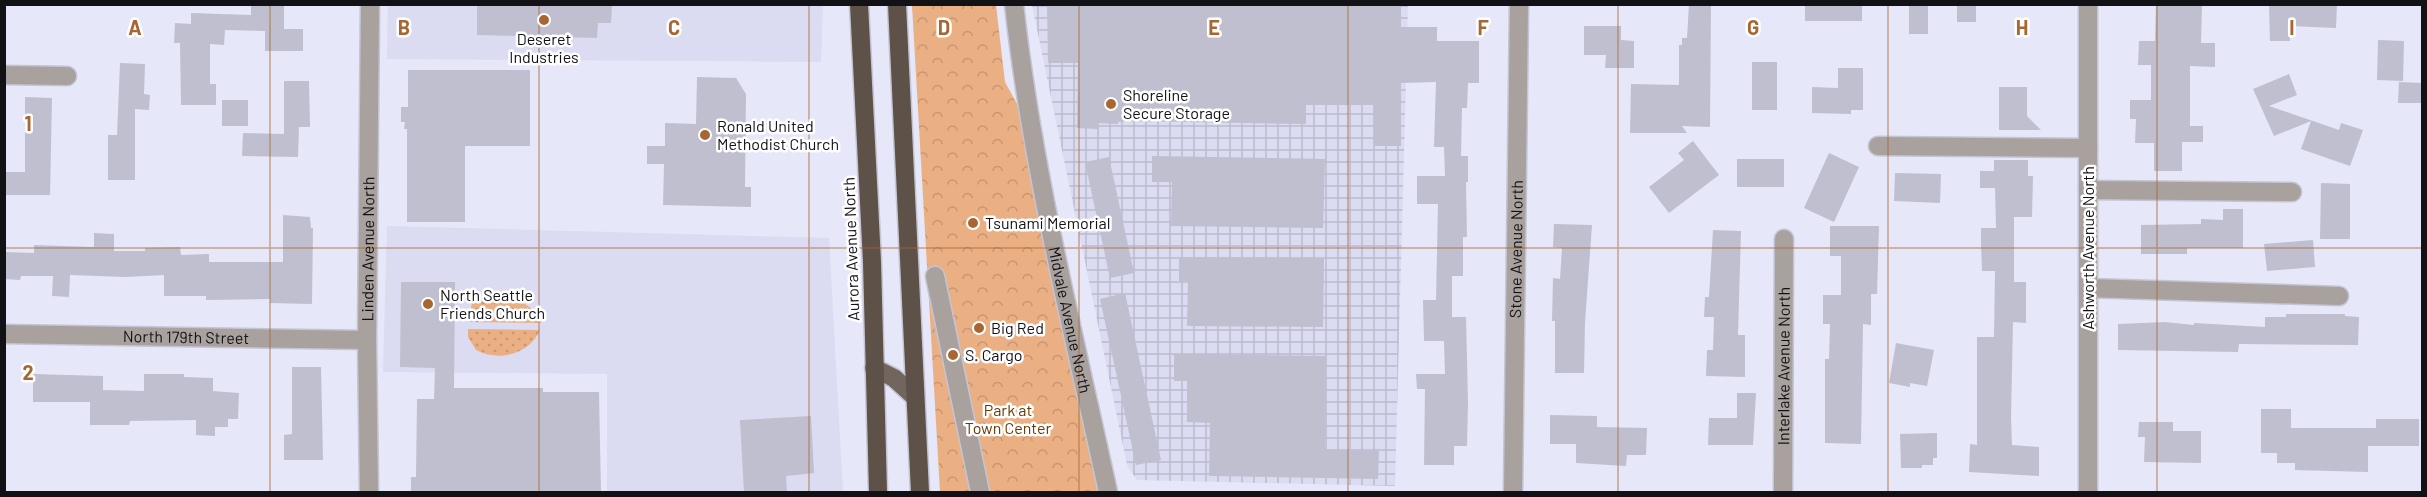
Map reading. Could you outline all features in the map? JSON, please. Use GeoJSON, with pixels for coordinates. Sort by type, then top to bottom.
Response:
{"type":"FeatureCollection","features":[{"type":"Feature","properties":{"kind":"highway","name":"Aurora Avenue North"},"geometry":{"type":"LineString","coordinates":[[859,4],[875,360],[873,368],[878,492]]}},
{"type":"Feature","properties":{"kind":"highway"},"geometry":{"type":"LineString","coordinates":[[897,4],[920,492]]}},
{"type":"Feature","properties":{"kind":"main road"},"geometry":{"type":"LineString","coordinates":[[873,368],[894,378],[915,397]]}},
{"type":"Feature","properties":{"kind":"street","name":"Linden Avenue North"},"geometry":{"type":"LineString","coordinates":[[369,492],[367,340],[370,4]]}},
{"type":"Feature","properties":{"kind":"street","name":"Midvale Avenue North"},"geometry":{"type":"LineString","coordinates":[[1014,4],[1023,83],[1036,154],[1108,492]]}},
{"type":"Feature","properties":{"kind":"street","name":"Stone Avenue North"},"geometry":{"type":"LineString","coordinates":[[1513,492],[1519,4]]}},
{"type":"Feature","properties":{"kind":"street","name":"Ashworth Avenue North"},"geometry":{"type":"LineString","coordinates":[[2088,4],[2088,492]]}},
{"type":"Feature","properties":{"kind":"street"},"geometry":{"type":"LineString","coordinates":[[4,75],[67,76]]}},
{"type":"Feature","properties":{"kind":"street"},"geometry":{"type":"LineString","coordinates":[[1878,147],[2088,148]]}},
{"type":"Feature","properties":{"kind":"street"},"geometry":{"type":"LineString","coordinates":[[2088,190],[2292,192]]}},
{"type":"Feature","properties":{"kind":"street","name":"Interlake Avenue North"},"geometry":{"type":"LineString","coordinates":[[1783,492],[1784,239]]}},
{"type":"Feature","properties":{"kind":"street"},"geometry":{"type":"LineString","coordinates":[[935,276],[980,492]]}},
{"type":"Feature","properties":{"kind":"street"},"geometry":{"type":"LineString","coordinates":[[2088,288],[2339,296]]}},
{"type":"Feature","properties":{"kind":"street","name":"North 179th Street"},"geometry":{"type":"LineString","coordinates":[[4,334],[367,340]]}},
{"type":"Feature","properties":{"kind":"shaded area"},"geometry":{"type":"Polygon","coordinates":[[[388,5],[823,5],[821,62],[387,59],[388,5]]]}},
{"type":"Feature","properties":{"kind":"shaded area"},"geometry":{"type":"Polygon","coordinates":[[[1032,5],[1408,5],[1395,486],[1137,480],[1127,465],[1032,5]]]}},
{"type":"Feature","properties":{"kind":"shaded area"},"geometry":{"type":"Polygon","coordinates":[[[387,226],[829,238],[843,492],[607,492],[607,374],[383,372],[387,226]]]}},
{"type":"Feature","properties":{"kind":"green space","name":"Park at Town Center"},"geometry":{"type":"Polygon","coordinates":[[[912,5],[996,5],[1005,82],[1017,104],[1098,492],[940,492],[912,5]]]}},
{"type":"Feature","properties":{"kind":"green space"},"geometry":{"type":"Polygon","coordinates":[[[491,296],[506,297],[521,302],[533,310],[541,323],[468,322],[472,303],[491,296]]]}},
{"type":"Feature","properties":{"kind":"green space"},"geometry":{"type":"Polygon","coordinates":[[[468,329],[540,330],[535,339],[521,350],[503,356],[485,354],[476,350],[468,337],[468,329]]]}},
{"type":"Feature","properties":{"kind":"building","name":"Deseret Industries"},"geometry":{"type":"Polygon","coordinates":[[[477,4],[612,4],[611,23],[598,23],[597,38],[477,35],[477,4]]]}},
{"type":"Feature","properties":{"kind":"building"},"geometry":{"type":"Polygon","coordinates":[[[1047,4],[1401,4],[1401,27],[1437,27],[1437,41],[1479,41],[1479,83],[1468,83],[1467,108],[1462,108],[1461,156],[1468,156],[1467,237],[1463,237],[1463,276],[1452,276],[1452,317],[1466,317],[1468,403],[1467,446],[1454,446],[1454,465],[1424,465],[1425,389],[1417,389],[1416,374],[1445,374],[1444,341],[1424,341],[1423,300],[1436,300],[1438,204],[1417,204],[1417,176],[1445,176],[1444,147],[1434,147],[1436,82],[1401,83],[1401,146],[1374,146],[1374,105],[1306,105],[1306,124],[1128,121],[1118,122],[1118,124],[1097,123],[1097,129],[1077,128],[1078,63],[1048,63],[1047,4]]]}},
{"type":"Feature","properties":{"kind":"building"},"geometry":{"type":"Polygon","coordinates":[[[1689,4],[1711,4],[1710,127],[1682,126],[1687,133],[1630,133],[1631,84],[1679,85],[1679,45],[1682,45],[1682,38],[1687,38],[1689,4]]]}},
{"type":"Feature","properties":{"kind":"building"},"geometry":{"type":"Polygon","coordinates":[[[1805,4],[1862,4],[1862,21],[1805,21],[1805,4]]]}},
{"type":"Feature","properties":{"kind":"building"},"geometry":{"type":"Polygon","coordinates":[[[1909,4],[1928,4],[1928,34],[1909,34],[1909,4]]]}},
{"type":"Feature","properties":{"kind":"building"},"geometry":{"type":"Polygon","coordinates":[[[1957,4],[1976,4],[1976,22],[1957,22],[1957,4]]]}},
{"type":"Feature","properties":{"kind":"building"},"geometry":{"type":"Polygon","coordinates":[[[2156,4],[2202,5],[2201,43],[2215,43],[2215,67],[2190,66],[2190,126],[2203,126],[2203,142],[2182,142],[2182,171],[2154,171],[2154,143],[2135,143],[2136,119],[2130,119],[2130,100],[2151,100],[2151,65],[2138,65],[2139,41],[2155,41],[2156,4]]]}},
{"type":"Feature","properties":{"kind":"building"},"geometry":{"type":"Polygon","coordinates":[[[2269,4],[2337,4],[2336,28],[2290,26],[2290,41],[2270,41],[2269,4]]]}},
{"type":"Feature","properties":{"kind":"building"},"geometry":{"type":"Polygon","coordinates":[[[251,6],[284,6],[284,29],[303,29],[303,51],[265,51],[265,31],[225,30],[224,45],[210,44],[210,84],[216,84],[216,105],[181,105],[180,43],[174,43],[175,23],[191,24],[191,13],[251,15],[251,6]]]}},
{"type":"Feature","properties":{"kind":"building"},"geometry":{"type":"Polygon","coordinates":[[[1584,26],[1621,26],[1621,40],[1634,41],[1634,68],[1605,68],[1606,55],[1584,55],[1584,26]]]}},
{"type":"Feature","properties":{"kind":"building"},"geometry":{"type":"Polygon","coordinates":[[[2378,40],[2404,41],[2403,81],[2377,80],[2378,40]]]}},
{"type":"Feature","properties":{"kind":"building"},"geometry":{"type":"Polygon","coordinates":[[[1752,62],[1777,62],[1777,110],[1752,110],[1752,62]]]}},
{"type":"Feature","properties":{"kind":"building"},"geometry":{"type":"Polygon","coordinates":[[[120,63],[145,64],[144,94],[150,95],[149,110],[135,109],[135,180],[108,180],[108,135],[117,135],[120,63]]]}},
{"type":"Feature","properties":{"kind":"building"},"geometry":{"type":"Polygon","coordinates":[[[1838,68],[1863,68],[1863,110],[1851,110],[1851,114],[1812,113],[1812,87],[1838,88],[1838,68]]]}},
{"type":"Feature","properties":{"kind":"building"},"geometry":{"type":"Polygon","coordinates":[[[408,70],[530,70],[530,146],[465,146],[465,222],[407,222],[407,129],[404,129],[405,122],[401,122],[401,107],[408,107],[408,70]]]}},
{"type":"Feature","properties":{"kind":"building"},"geometry":{"type":"Polygon","coordinates":[[[2289,74],[2297,95],[2269,106],[2339,130],[2341,123],[2363,130],[2350,166],[2301,149],[2311,121],[2274,136],[2253,89],[2289,74]]]}},
{"type":"Feature","properties":{"kind":"building","name":"Ronald United Methodist Church"},"geometry":{"type":"Polygon","coordinates":[[[697,77],[736,78],[746,94],[745,187],[751,187],[751,207],[663,205],[664,164],[647,164],[647,146],[665,146],[665,123],[696,124],[697,77]]]}},
{"type":"Feature","properties":{"kind":"building"},"geometry":{"type":"Polygon","coordinates":[[[284,81],[309,81],[310,127],[299,127],[298,157],[242,156],[243,133],[284,134],[284,81]]]}},
{"type":"Feature","properties":{"kind":"building"},"geometry":{"type":"Polygon","coordinates":[[[2399,82],[2422,83],[2422,103],[2398,103],[2399,82]]]}},
{"type":"Feature","properties":{"kind":"building"},"geometry":{"type":"Polygon","coordinates":[[[1999,87],[2027,87],[2027,116],[2041,130],[1999,130],[1999,87]]]}},
{"type":"Feature","properties":{"kind":"building"},"geometry":{"type":"Polygon","coordinates":[[[25,97],[52,98],[50,195],[6,195],[6,172],[25,172],[25,97]]]}},
{"type":"Feature","properties":{"kind":"building"},"geometry":{"type":"Polygon","coordinates":[[[222,100],[248,100],[248,126],[222,126],[222,100]]]}},
{"type":"Feature","properties":{"kind":"building"},"geometry":{"type":"Polygon","coordinates":[[[1693,141],[1719,175],[1669,213],[1649,187],[1684,160],[1678,153],[1693,141]]]}},
{"type":"Feature","properties":{"kind":"building"},"geometry":{"type":"Polygon","coordinates":[[[1829,153],[1859,167],[1834,222],[1804,208],[1829,153]]]}},
{"type":"Feature","properties":{"kind":"building"},"geometry":{"type":"Polygon","coordinates":[[[1152,156],[1325,159],[1323,228],[1171,226],[1172,182],[1152,182],[1152,156]]]}},
{"type":"Feature","properties":{"kind":"building"},"geometry":{"type":"Polygon","coordinates":[[[1109,157],[1134,273],[1110,278],[1085,162],[1109,157]]]}},
{"type":"Feature","properties":{"kind":"building"},"geometry":{"type":"Polygon","coordinates":[[[1737,159],[1784,159],[1784,187],[1737,187],[1737,159]]]}},
{"type":"Feature","properties":{"kind":"building"},"geometry":{"type":"Polygon","coordinates":[[[1994,160],[2028,160],[2028,176],[2033,176],[2032,217],[2014,217],[2014,282],[2026,282],[2026,323],[2013,322],[2011,417],[2012,445],[2039,447],[2039,476],[1969,472],[1970,444],[1977,445],[1977,337],[1994,337],[1995,271],[1982,271],[1981,228],[1996,228],[1995,188],[1980,188],[1980,171],[1994,171],[1994,160]]]}},
{"type":"Feature","properties":{"kind":"building"},"geometry":{"type":"Polygon","coordinates":[[[1895,173],[1941,174],[1940,203],[1894,201],[1895,173]]]}},
{"type":"Feature","properties":{"kind":"building"},"geometry":{"type":"Polygon","coordinates":[[[2321,183],[2350,184],[2350,239],[2320,239],[2321,183]]]}},
{"type":"Feature","properties":{"kind":"building"},"geometry":{"type":"Polygon","coordinates":[[[2223,209],[2243,209],[2243,248],[2187,248],[2187,254],[2141,254],[2141,225],[2201,224],[2201,219],[2223,220],[2223,209]]]}},
{"type":"Feature","properties":{"kind":"building"},"geometry":{"type":"Polygon","coordinates":[[[283,215],[310,217],[311,228],[313,228],[312,304],[270,303],[270,299],[206,300],[206,296],[164,296],[164,275],[126,277],[70,275],[69,297],[52,296],[53,276],[21,276],[20,280],[4,279],[4,252],[34,253],[34,245],[94,247],[94,233],[114,234],[114,251],[145,251],[145,248],[180,247],[181,255],[209,254],[209,262],[283,262],[283,215]]]}},
{"type":"Feature","properties":{"kind":"building"},"geometry":{"type":"Polygon","coordinates":[[[1554,224],[1592,225],[1584,373],[1555,373],[1555,321],[1552,321],[1553,278],[1560,279],[1562,248],[1553,247],[1554,224]]]}},
{"type":"Feature","properties":{"kind":"building"},"geometry":{"type":"Polygon","coordinates":[[[1830,226],[1879,226],[1877,294],[1871,294],[1871,325],[1863,324],[1861,444],[1825,443],[1825,359],[1829,359],[1830,324],[1823,324],[1823,295],[1841,295],[1841,256],[1830,256],[1830,226]]]}},
{"type":"Feature","properties":{"kind":"building"},"geometry":{"type":"Polygon","coordinates":[[[1713,230],[1741,231],[1738,335],[1745,335],[1745,377],[1706,376],[1707,350],[1713,350],[1714,317],[1704,317],[1705,297],[1709,297],[1713,230]]]}},
{"type":"Feature","properties":{"kind":"building"},"geometry":{"type":"Polygon","coordinates":[[[2313,240],[2315,267],[2267,271],[2264,244],[2313,240]]]}},
{"type":"Feature","properties":{"kind":"building"},"geometry":{"type":"Polygon","coordinates":[[[1179,257],[1324,258],[1323,327],[1187,326],[1188,281],[1179,281],[1179,257]]]}},
{"type":"Feature","properties":{"kind":"building"},"geometry":{"type":"Polygon","coordinates":[[[401,282],[455,282],[454,388],[543,388],[543,392],[599,392],[601,492],[411,492],[411,477],[416,477],[417,399],[434,399],[435,368],[400,367],[401,282]]]}},
{"type":"Feature","properties":{"kind":"building"},"geometry":{"type":"Polygon","coordinates":[[[1125,293],[1161,460],[1136,465],[1100,299],[1125,293]]]}},
{"type":"Feature","properties":{"kind":"building"},"geometry":{"type":"Polygon","coordinates":[[[2286,314],[2345,314],[2345,316],[2359,317],[2358,345],[2239,344],[2238,352],[2118,350],[2118,324],[2165,322],[2265,327],[2265,317],[2286,317],[2286,314]]]}},
{"type":"Feature","properties":{"kind":"building"},"geometry":{"type":"Polygon","coordinates":[[[1896,343],[1934,350],[1927,386],[1910,383],[1910,387],[1889,383],[1896,343]]]}},
{"type":"Feature","properties":{"kind":"building"},"geometry":{"type":"Polygon","coordinates":[[[1174,354],[1326,356],[1325,450],[1379,451],[1378,479],[1209,476],[1210,423],[1187,422],[1187,381],[1174,381],[1174,354]]]}},
{"type":"Feature","properties":{"kind":"building"},"geometry":{"type":"Polygon","coordinates":[[[292,367],[321,367],[323,460],[284,460],[284,435],[292,434],[292,367]]]}},
{"type":"Feature","properties":{"kind":"building"},"geometry":{"type":"Polygon","coordinates":[[[33,374],[103,376],[103,390],[144,391],[144,374],[184,374],[184,377],[213,378],[213,391],[239,393],[238,419],[228,419],[228,427],[215,427],[215,436],[196,435],[196,420],[130,421],[129,425],[90,425],[90,402],[33,402],[33,374]]]}},
{"type":"Feature","properties":{"kind":"building"},"geometry":{"type":"Polygon","coordinates":[[[1737,393],[1756,393],[1753,445],[1708,445],[1709,418],[1737,418],[1737,393]]]}},
{"type":"Feature","properties":{"kind":"building"},"geometry":{"type":"Polygon","coordinates":[[[2261,409],[2291,409],[2291,428],[2376,428],[2376,419],[2419,419],[2419,446],[2368,446],[2368,472],[2295,470],[2295,463],[2277,463],[2277,453],[2261,453],[2261,409]]]}},
{"type":"Feature","properties":{"kind":"building"},"geometry":{"type":"Polygon","coordinates":[[[1550,415],[1597,416],[1597,427],[1647,428],[1646,455],[1627,455],[1626,466],[1576,463],[1576,444],[1550,444],[1550,415]]]}},
{"type":"Feature","properties":{"kind":"building"},"geometry":{"type":"Polygon","coordinates":[[[811,416],[814,473],[786,476],[787,492],[744,492],[740,420],[811,416]]]}},
{"type":"Feature","properties":{"kind":"building"},"geometry":{"type":"Polygon","coordinates":[[[2139,422],[2173,422],[2173,431],[2201,431],[2201,463],[2144,462],[2145,437],[2138,437],[2139,422]]]}},
{"type":"Feature","properties":{"kind":"building"},"geometry":{"type":"Polygon","coordinates":[[[1937,433],[1937,458],[1933,458],[1933,465],[1922,465],[1922,468],[1901,468],[1900,434],[1937,433]]]}},
{"type":"Feature","properties":{"kind":"place","name":"Deseret Industries"},"geometry":{"type":"Point","coordinates":[544,20]}},
{"type":"Feature","properties":{"kind":"place","name":"Shoreline Secure Storage"},"geometry":{"type":"Point","coordinates":[1111,104]}},
{"type":"Feature","properties":{"kind":"place","name":"Ronald United Methodist Church"},"geometry":{"type":"Point","coordinates":[705,135]}},
{"type":"Feature","properties":{"kind":"place","name":"Tsunami Memorial"},"geometry":{"type":"Point","coordinates":[973,223]}},
{"type":"Feature","properties":{"kind":"place","name":"North Seattle Friends Church"},"geometry":{"type":"Point","coordinates":[428,304]}},
{"type":"Feature","properties":{"kind":"place","name":"Big Red"},"geometry":{"type":"Point","coordinates":[979,328]}},
{"type":"Feature","properties":{"kind":"place","name":"S. Cargo"},"geometry":{"type":"Point","coordinates":[953,355]}}]}
